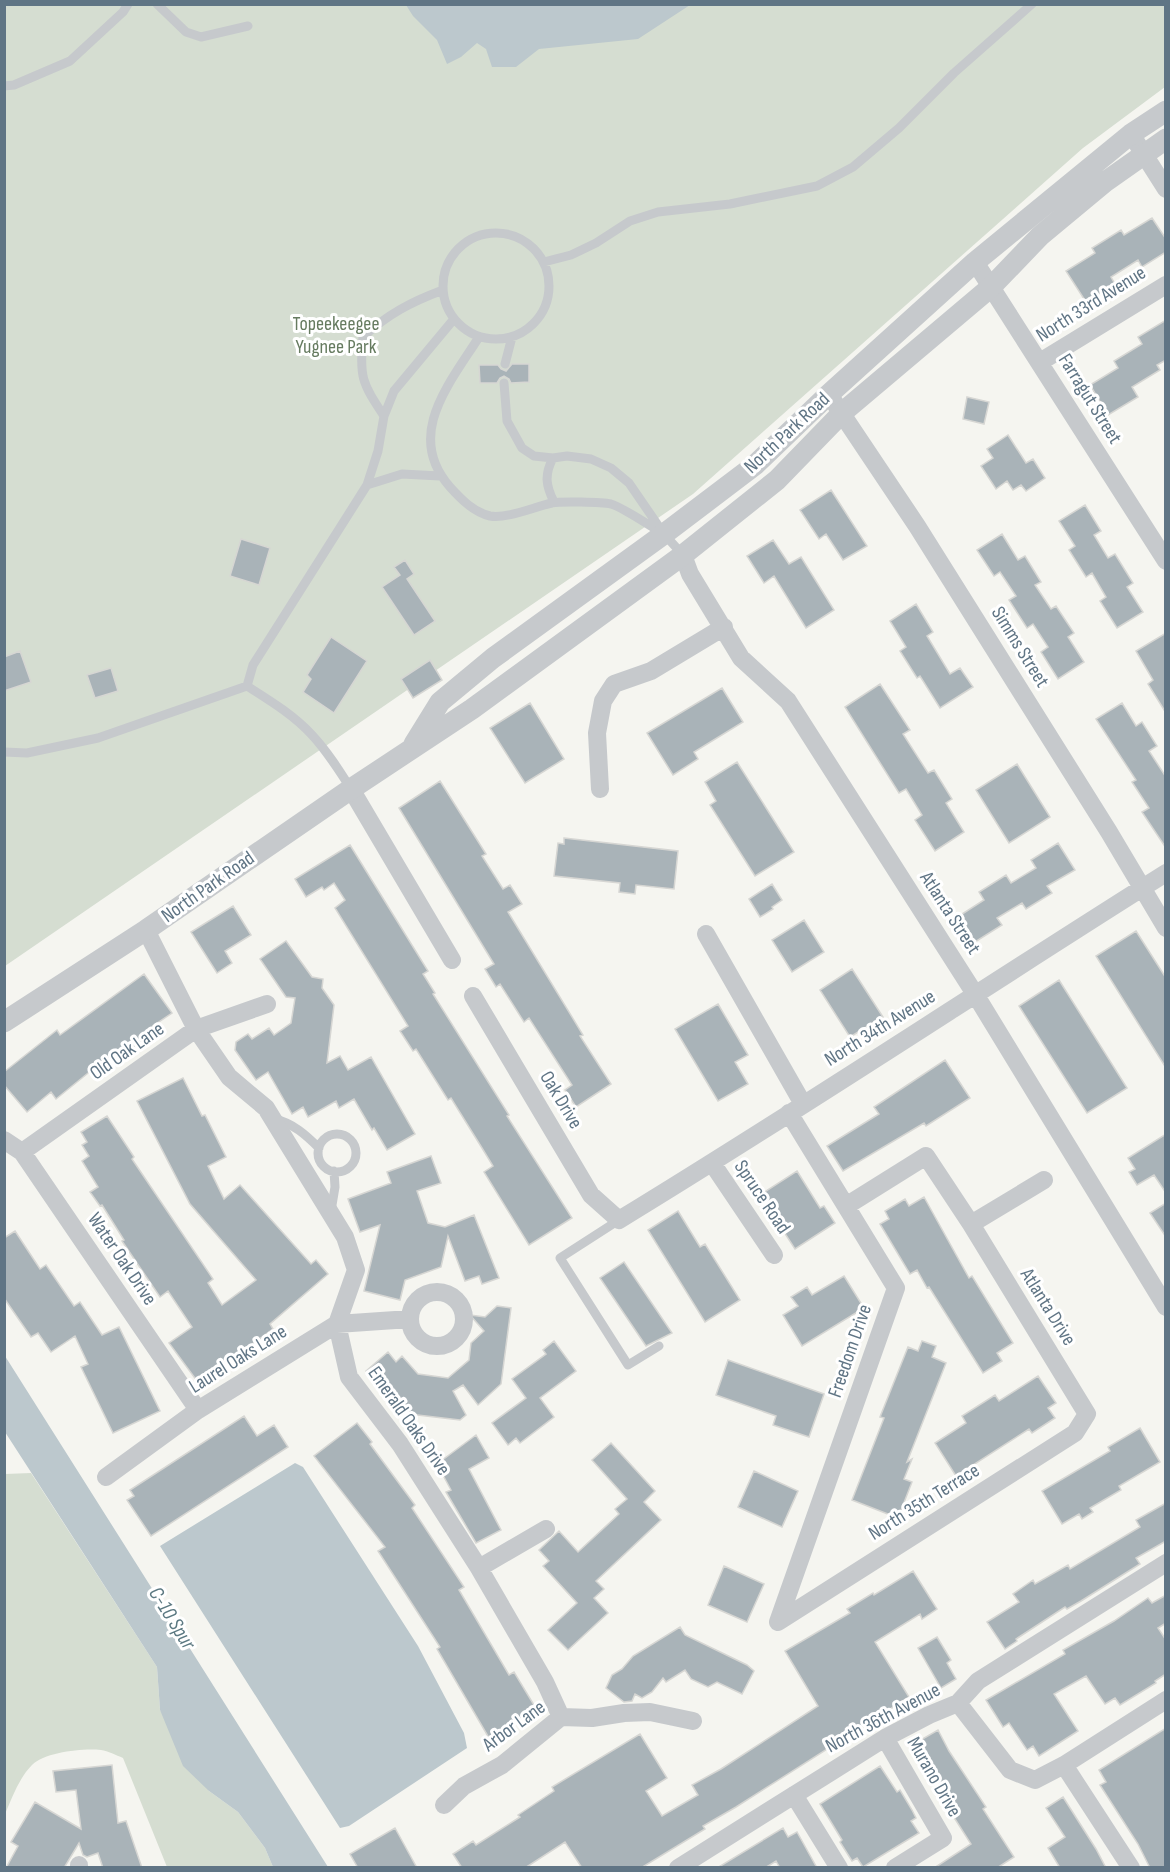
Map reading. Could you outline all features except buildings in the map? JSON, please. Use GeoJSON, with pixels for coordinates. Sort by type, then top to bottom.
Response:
{"type":"FeatureCollection","features":[{"type":"Feature","properties":{"kind":"street","name":"North Park Road"},"geometry":{"type":"LineString","coordinates":[[410,750],[440,702],[493,658],[759,462],[828,394],[975,262],[1131,134],[1166,111]]}},
{"type":"Feature","properties":{"kind":"street"},"geometry":{"type":"LineString","coordinates":[[1131,134],[1166,189]]}},
{"type":"Feature","properties":{"kind":"street","name":"North Park Road"},"geometry":{"type":"LineString","coordinates":[[4,1022],[146,930],[472,709],[683,555],[777,480],[843,412],[991,286],[1040,236],[1143,154],[1166,140]]}},
{"type":"Feature","properties":{"kind":"street","name":"Farragut Street"},"geometry":{"type":"LineString","coordinates":[[975,262],[1166,561]]}},
{"type":"Feature","properties":{"kind":"street","name":"North 33rd Avenue"},"geometry":{"type":"LineString","coordinates":[[1040,362],[1166,285]]}},
{"type":"Feature","properties":{"kind":"street","name":"Simms Street"},"geometry":{"type":"LineString","coordinates":[[828,394],[843,412],[917,526],[1166,928]]}},
{"type":"Feature","properties":{"kind":"street","name":"Atlanta Street"},"geometry":{"type":"LineString","coordinates":[[683,555],[690,574],[741,658],[788,701],[975,994],[1166,1307]]}},
{"type":"Feature","properties":{"kind":"street"},"geometry":{"type":"LineString","coordinates":[[600,789],[597,733],[603,701],[614,684],[651,671],[724,627]]}},
{"type":"Feature","properties":{"kind":"street"},"geometry":{"type":"LineString","coordinates":[[351,789],[452,960]]}},
{"type":"Feature","properties":{"kind":"street","name":"North 34th Avenue"},"geometry":{"type":"LineString","coordinates":[[619,1220],[1166,873]]}},
{"type":"Feature","properties":{"kind":"street"},"geometry":{"type":"LineString","coordinates":[[146,930],[196,1029],[229,1077],[266,1108],[345,1237],[356,1269],[337,1324]]}},
{"type":"Feature","properties":{"kind":"street","name":"Freedom Drive"},"geometry":{"type":"LineString","coordinates":[[706,934],[846,1206],[896,1288],[778,1622]]}},
{"type":"Feature","properties":{"kind":"street","name":"Oak Drive"},"geometry":{"type":"LineString","coordinates":[[473,996],[591,1195],[619,1220]]}},
{"type":"Feature","properties":{"kind":"street","name":"Old Oak Lane"},"geometry":{"type":"LineString","coordinates":[[22,1152],[196,1029],[267,1004]]}},
{"type":"Feature","properties":{"kind":"street","name":"Water Oak Drive"},"geometry":{"type":"LineString","coordinates":[[4,1140],[22,1152],[198,1410]]}},
{"type":"Feature","properties":{"kind":"street","name":"Atlanta Drive"},"geometry":{"type":"LineString","coordinates":[[846,1206],[926,1156],[971,1224],[1087,1414]]}},
{"type":"Feature","properties":{"kind":"street","name":"Spruce Road"},"geometry":{"type":"LineString","coordinates":[[712,1163],[774,1255]]}},
{"type":"Feature","properties":{"kind":"street"},"geometry":{"type":"LineString","coordinates":[[971,1224],[1044,1180]]}},
{"type":"Feature","properties":{"kind":"street","name":"Laurel Oaks Lane"},"geometry":{"type":"LineString","coordinates":[[106,1478],[198,1410],[337,1324],[410,1319]]}},
{"type":"Feature","properties":{"kind":"street","name":"Emerald Oaks Drive"},"geometry":{"type":"LineString","coordinates":[[337,1324],[349,1377],[400,1444],[479,1568],[545,1682],[561,1718]]}},
{"type":"Feature","properties":{"kind":"street","name":"North 35th Terrace"},"geometry":{"type":"LineString","coordinates":[[778,1622],[1075,1433],[1087,1414]]}},
{"type":"Feature","properties":{"kind":"street"},"geometry":{"type":"LineString","coordinates":[[479,1568],[546,1529]]}},
{"type":"Feature","properties":{"kind":"street","name":"North 36th Avenue"},"geometry":{"type":"LineString","coordinates":[[678,1868],[704,1860],[794,1795],[885,1738],[928,1715],[958,1703],[978,1681],[1166,1563]]}},
{"type":"Feature","properties":{"kind":"street"},"geometry":{"type":"LineString","coordinates":[[958,1703],[1010,1770],[1035,1780],[1064,1765],[1166,1700]]}},
{"type":"Feature","properties":{"kind":"street","name":"Arbor Lane"},"geometry":{"type":"LineString","coordinates":[[444,1805],[464,1786],[502,1765],[561,1718],[592,1718],[650,1712],[693,1721]]}},
{"type":"Feature","properties":{"kind":"street","name":"Murano Drive"},"geometry":{"type":"LineString","coordinates":[[885,1738],[943,1838],[896,1868]]}},
{"type":"Feature","properties":{"kind":"street"},"geometry":{"type":"LineString","coordinates":[[1064,1765],[1131,1868]]}},
{"type":"Feature","properties":{"kind":"street"},"geometry":{"type":"LineString","coordinates":[[794,1795],[840,1868]]}},
{"type":"Feature","properties":{"kind":"lane"},"geometry":{"type":"LineString","coordinates":[[4,86],[14,85],[70,61],[123,12],[128,4]]}},
{"type":"Feature","properties":{"kind":"lane"},"geometry":{"type":"LineString","coordinates":[[157,4],[186,32],[201,37],[248,26]]}},
{"type":"Feature","properties":{"kind":"lane"},"geometry":{"type":"LineString","coordinates":[[544,262],[571,255],[596,243],[630,221],[658,212],[730,204],[817,186],[853,167],[899,129],[954,73],[1032,4]]}},
{"type":"Feature","properties":{"kind":"lane"},"geometry":{"type":"LineString","coordinates":[[500,232],[518,237],[533,247],[544,262],[549,279],[548,298],[541,315],[529,328],[512,337],[496,339],[479,337],[465,330],[454,319],[446,305],[443,290],[444,272],[452,255],[465,242],[481,234],[500,232]]}},
{"type":"Feature","properties":{"kind":"lane"},"geometry":{"type":"LineString","coordinates":[[384,416],[366,389],[360,365],[363,337],[384,318],[418,299],[443,290]]}},
{"type":"Feature","properties":{"kind":"lane"},"geometry":{"type":"LineString","coordinates":[[247,686],[253,665],[367,484],[378,451],[384,416],[394,391],[454,319]]}},
{"type":"Feature","properties":{"kind":"lane"},"geometry":{"type":"LineString","coordinates":[[479,337],[432,417],[430,448],[440,476],[465,503],[490,516],[518,513],[554,502],[611,504],[664,534]]}},
{"type":"Feature","properties":{"kind":"lane"},"geometry":{"type":"LineString","coordinates":[[505,364],[512,337]]}},
{"type":"Feature","properties":{"kind":"lane"},"geometry":{"type":"LineString","coordinates":[[504,383],[507,421],[522,448],[534,456],[591,459],[611,468],[629,483],[664,534],[683,555]]}},
{"type":"Feature","properties":{"kind":"lane"},"geometry":{"type":"LineString","coordinates":[[554,458],[548,468],[546,485],[554,502]]}},
{"type":"Feature","properties":{"kind":"lane"},"geometry":{"type":"LineString","coordinates":[[367,484],[402,474],[440,476]]}},
{"type":"Feature","properties":{"kind":"lane"},"geometry":{"type":"LineString","coordinates":[[4,752],[27,753],[98,738],[247,686]]}},
{"type":"Feature","properties":{"kind":"lane"},"geometry":{"type":"LineString","coordinates":[[247,686],[275,704],[310,733],[330,757],[351,789]]}},
{"type":"Feature","properties":{"kind":"lane"},"geometry":{"type":"LineString","coordinates":[[272,1119],[284,1121],[302,1131],[319,1148],[320,1160],[334,1172],[345,1170],[354,1162],[356,1156],[354,1144],[339,1134],[327,1138],[319,1148]]}},
{"type":"Feature","properties":{"kind":"lane"},"geometry":{"type":"LineString","coordinates":[[330,1213],[335,1187],[334,1172]]}},
{"type":"Feature","properties":{"kind":"lane"},"geometry":{"type":"LineString","coordinates":[[619,1220],[560,1258],[628,1365],[659,1346]]}},
{"type":"Feature","properties":{"kind":"green space","name":"Topeekeegee Yugnee Park"},"geometry":{"type":"Polygon","coordinates":[[[5,5],[1165,5],[1165,87],[1083,148],[693,494],[5,966],[5,5]]]}},
{"type":"Feature","properties":{"kind":"green space"},"geometry":{"type":"Polygon","coordinates":[[[31,1473],[157,1667],[160,1710],[209,1791],[238,1812],[265,1848],[273,1867],[167,1867],[123,1758],[104,1751],[65,1752],[38,1761],[23,1776],[5,1814],[5,1474],[31,1473]]]}},
{"type":"Feature","properties":{"kind":"shaded area"},"geometry":{"type":"Polygon","coordinates":[[[406,5],[690,5],[638,39],[539,49],[516,67],[492,67],[486,49],[477,43],[461,57],[447,64],[437,40],[413,16],[406,5]]]}},
{"type":"Feature","properties":{"kind":"shaded area"},"geometry":{"type":"Polygon","coordinates":[[[5,1356],[328,1867],[273,1867],[265,1848],[238,1812],[209,1791],[183,1766],[160,1710],[157,1667],[5,1432],[5,1356]]]}},
{"type":"Feature","properties":{"kind":"shaded area"},"geometry":{"type":"Polygon","coordinates":[[[295,1463],[303,1467],[418,1646],[464,1733],[467,1748],[349,1826],[340,1828],[160,1546],[295,1463]]]}},
{"type":"Feature","properties":{"kind":"water label","name":"C-10 Spur"},"geometry":{"type":"Point","coordinates":[172,1618]}}]}
